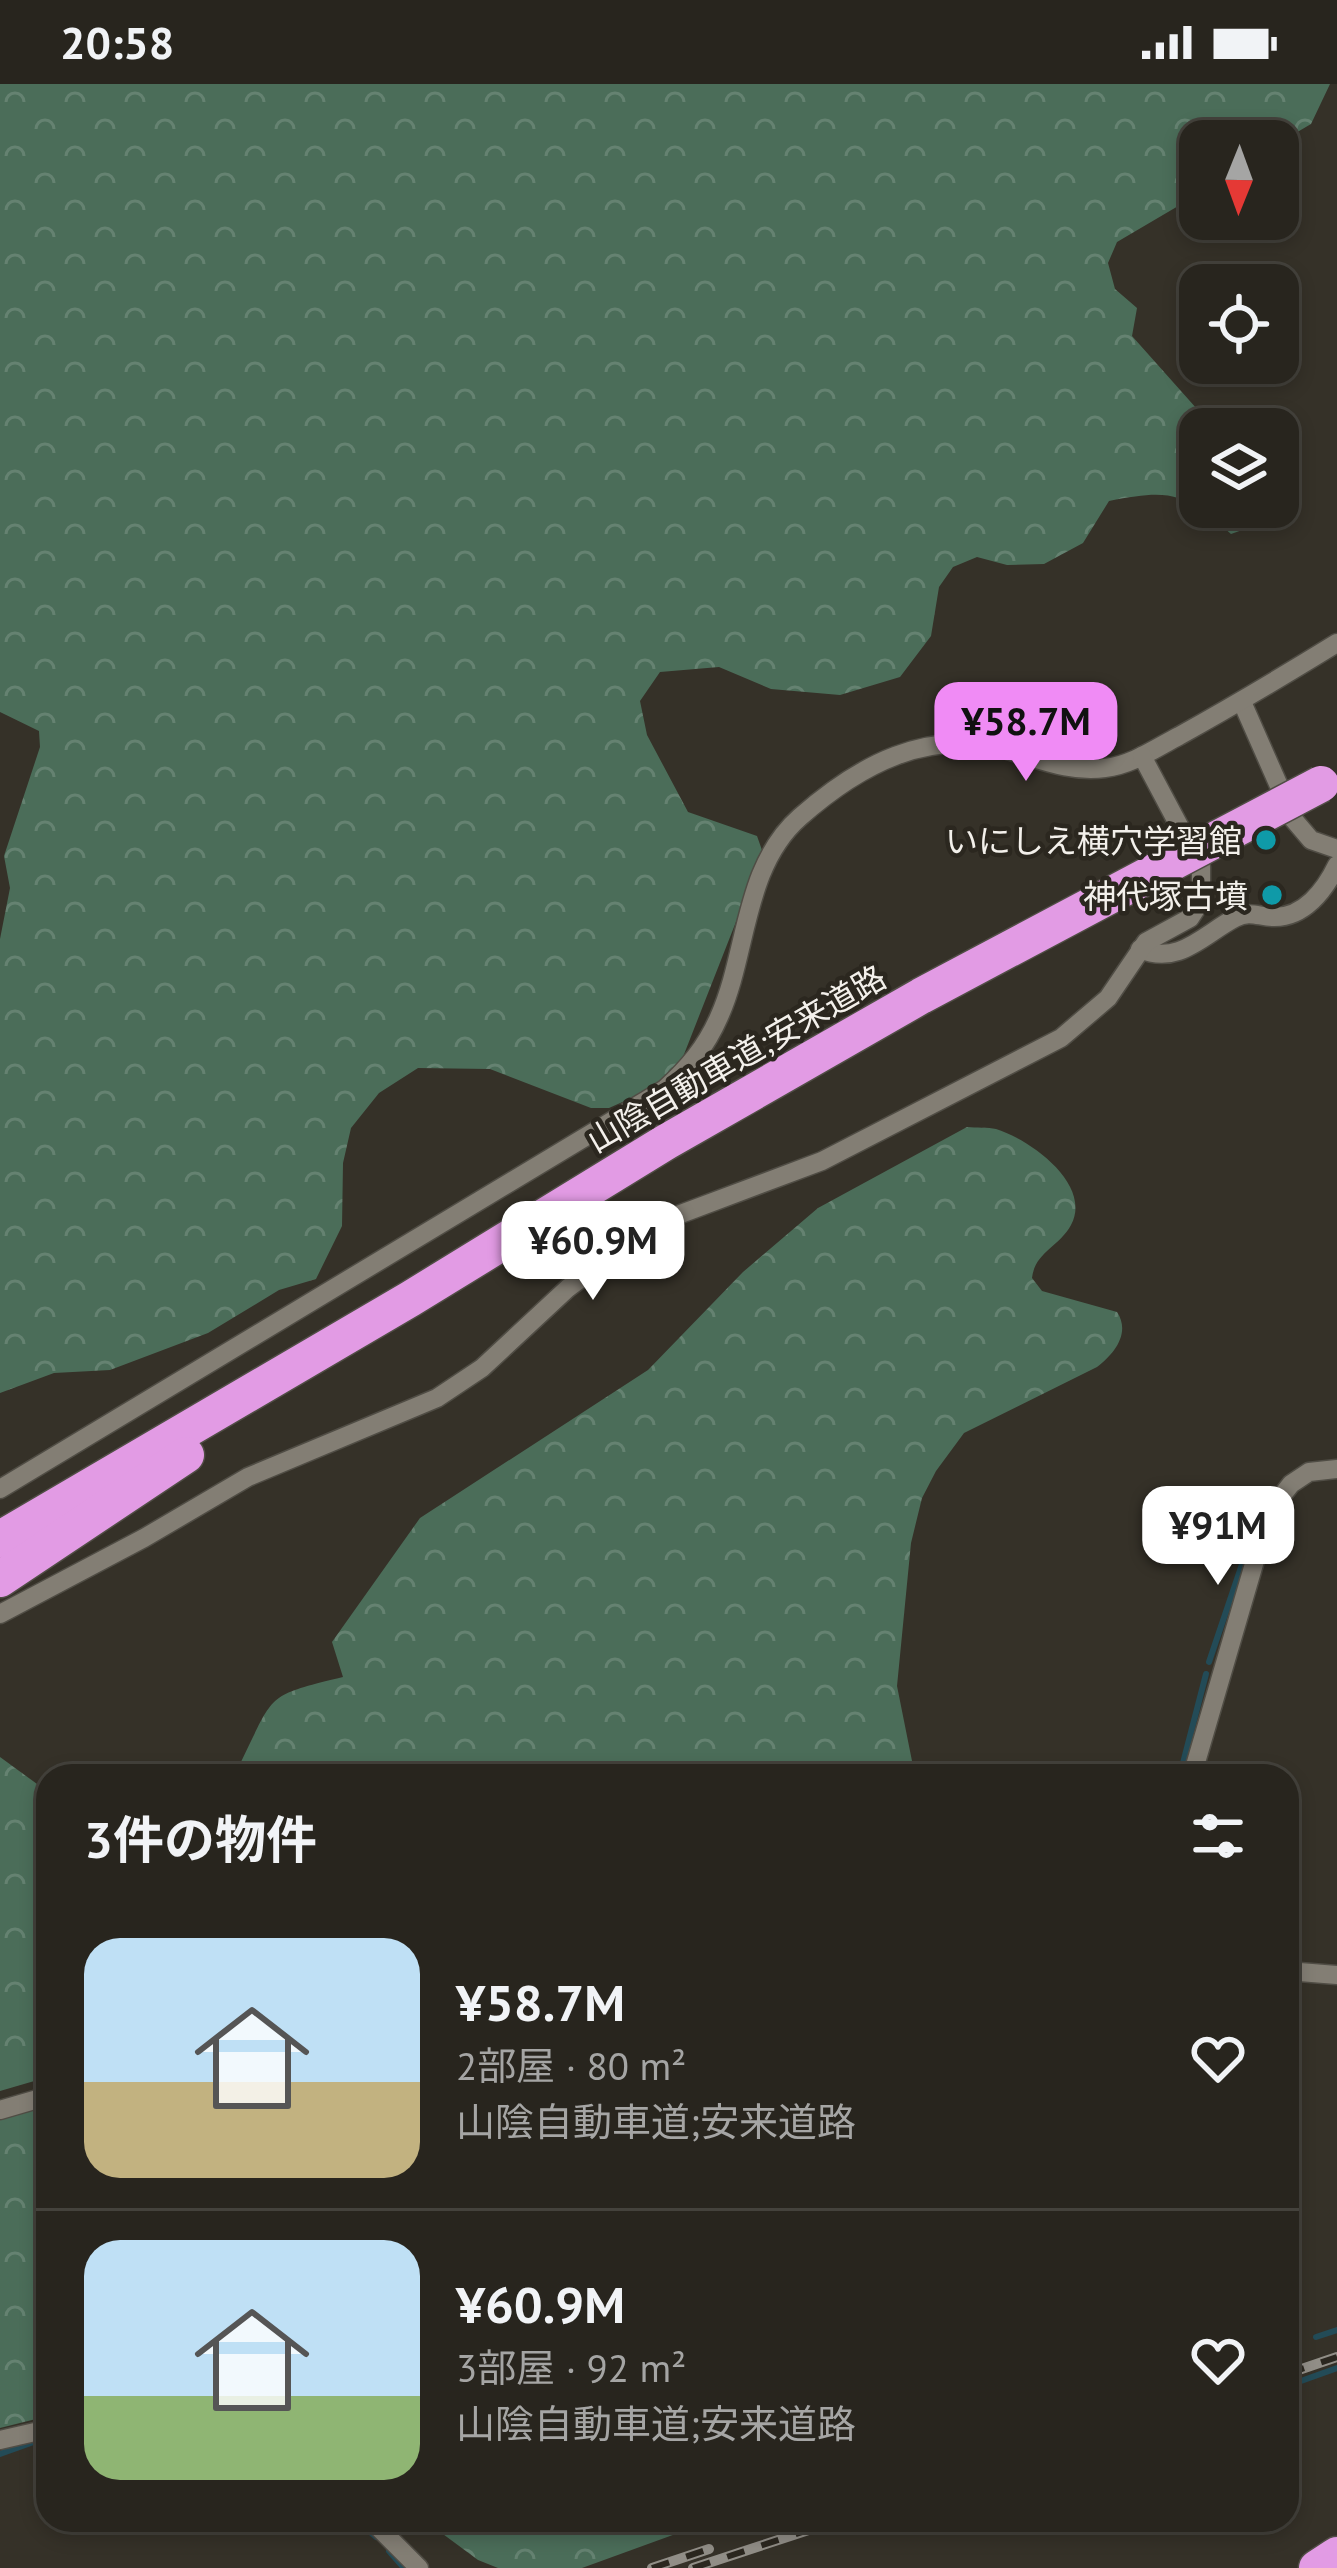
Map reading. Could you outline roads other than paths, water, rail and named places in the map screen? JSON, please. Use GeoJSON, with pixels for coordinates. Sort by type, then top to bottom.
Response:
{"type":"FeatureCollection","features":[{"type":"Feature","properties":{"kind":"highway","name":"山陰自動車道;安来道路"},"geometry":{"type":"LineString","coordinates":[[0,1539],[901,1007],[1329,780]]}},
{"type":"Feature","properties":{"kind":"highway"},"geometry":{"type":"LineString","coordinates":[[0,1579],[410,1298]]}},
{"type":"Feature","properties":{"kind":"highway"},"geometry":{"type":"LineString","coordinates":[[0,1522],[151,1440],[228,1406]]}},
{"type":"Feature","properties":{"kind":"highway"},"geometry":{"type":"LineString","coordinates":[[1317,2568],[1337,2555]]}},
{"type":"Feature","properties":{"kind":"street"},"geometry":{"type":"LineString","coordinates":[[0,1489],[664,1089],[695,1061],[720,1016],[769,857],[796,820],[861,770],[891,755],[937,744],[1000,748],[1078,770],[1121,765],[1242,702],[1337,643]]}},
{"type":"Feature","properties":{"kind":"street"},"geometry":{"type":"LineString","coordinates":[[1242,702],[1294,820],[1311,840],[1337,849]]}},
{"type":"Feature","properties":{"kind":"street"},"geometry":{"type":"LineString","coordinates":[[0,1614],[248,1477],[437,1398],[482,1368],[568,1288],[678,1215],[822,1161],[1061,1038],[1108,998],[1140,949],[1190,918],[1204,890],[1201,867],[1142,756]]}},
{"type":"Feature","properties":{"kind":"street"},"geometry":{"type":"LineString","coordinates":[[1140,949],[1150,954],[1179,951],[1244,915],[1276,917],[1299,911],[1321,892],[1337,865]]}},
{"type":"Feature","properties":{"kind":"street"},"geometry":{"type":"LineString","coordinates":[[1196,1764],[1261,1540],[1277,1502],[1309,1472],[1337,1469]]}},
{"type":"Feature","properties":{"kind":"street"},"geometry":{"type":"LineString","coordinates":[[1299,1973],[1337,1975]]}},
{"type":"Feature","properties":{"kind":"street"},"geometry":{"type":"LineString","coordinates":[[0,2110],[36,2100]]}},
{"type":"Feature","properties":{"kind":"street"},"geometry":{"type":"LineString","coordinates":[[0,2440],[36,2431]]}},
{"type":"Feature","properties":{"kind":"street"},"geometry":{"type":"LineString","coordinates":[[383,2532],[419,2568]]}},
{"type":"Feature","properties":{"kind":"waterway"},"geometry":{"type":"LineString","coordinates":[[1209,1662],[1261,1508]]}},
{"type":"Feature","properties":{"kind":"waterway"},"geometry":{"type":"LineString","coordinates":[[1183,1763],[1206,1674]]}},
{"type":"Feature","properties":{"kind":"waterway"},"geometry":{"type":"LineString","coordinates":[[1316,2337],[1337,2330]]}},
{"type":"Feature","properties":{"kind":"waterway"},"geometry":{"type":"LineString","coordinates":[[1299,2382],[1337,2368]]}},
{"type":"Feature","properties":{"kind":"waterway"},"geometry":{"type":"LineString","coordinates":[[0,2454],[36,2441]]}},
{"type":"Feature","properties":{"kind":"waterway"},"geometry":{"type":"LineString","coordinates":[[370,2532],[376,2537]]}},
{"type":"Feature","properties":{"kind":"waterway"},"geometry":{"type":"LineString","coordinates":[[389,2551],[404,2568]]}},
{"type":"Feature","properties":{"kind":"railway"},"geometry":{"type":"LineString","coordinates":[[1299,2370],[1337,2357]]}},
{"type":"Feature","properties":{"kind":"railway"},"geometry":{"type":"LineString","coordinates":[[693,2568],[802,2532]]}},
{"type":"Feature","properties":{"kind":"railway"},"geometry":{"type":"LineString","coordinates":[[652,2568],[709,2549]]}},
{"type":"Feature","properties":{"kind":"place","name":"いにしえ横穴学習館"},"geometry":{"type":"Point","coordinates":[1266,840]}},
{"type":"Feature","properties":{"kind":"place","name":"神代塚古墳"},"geometry":{"type":"Point","coordinates":[1272,895]}}]}
